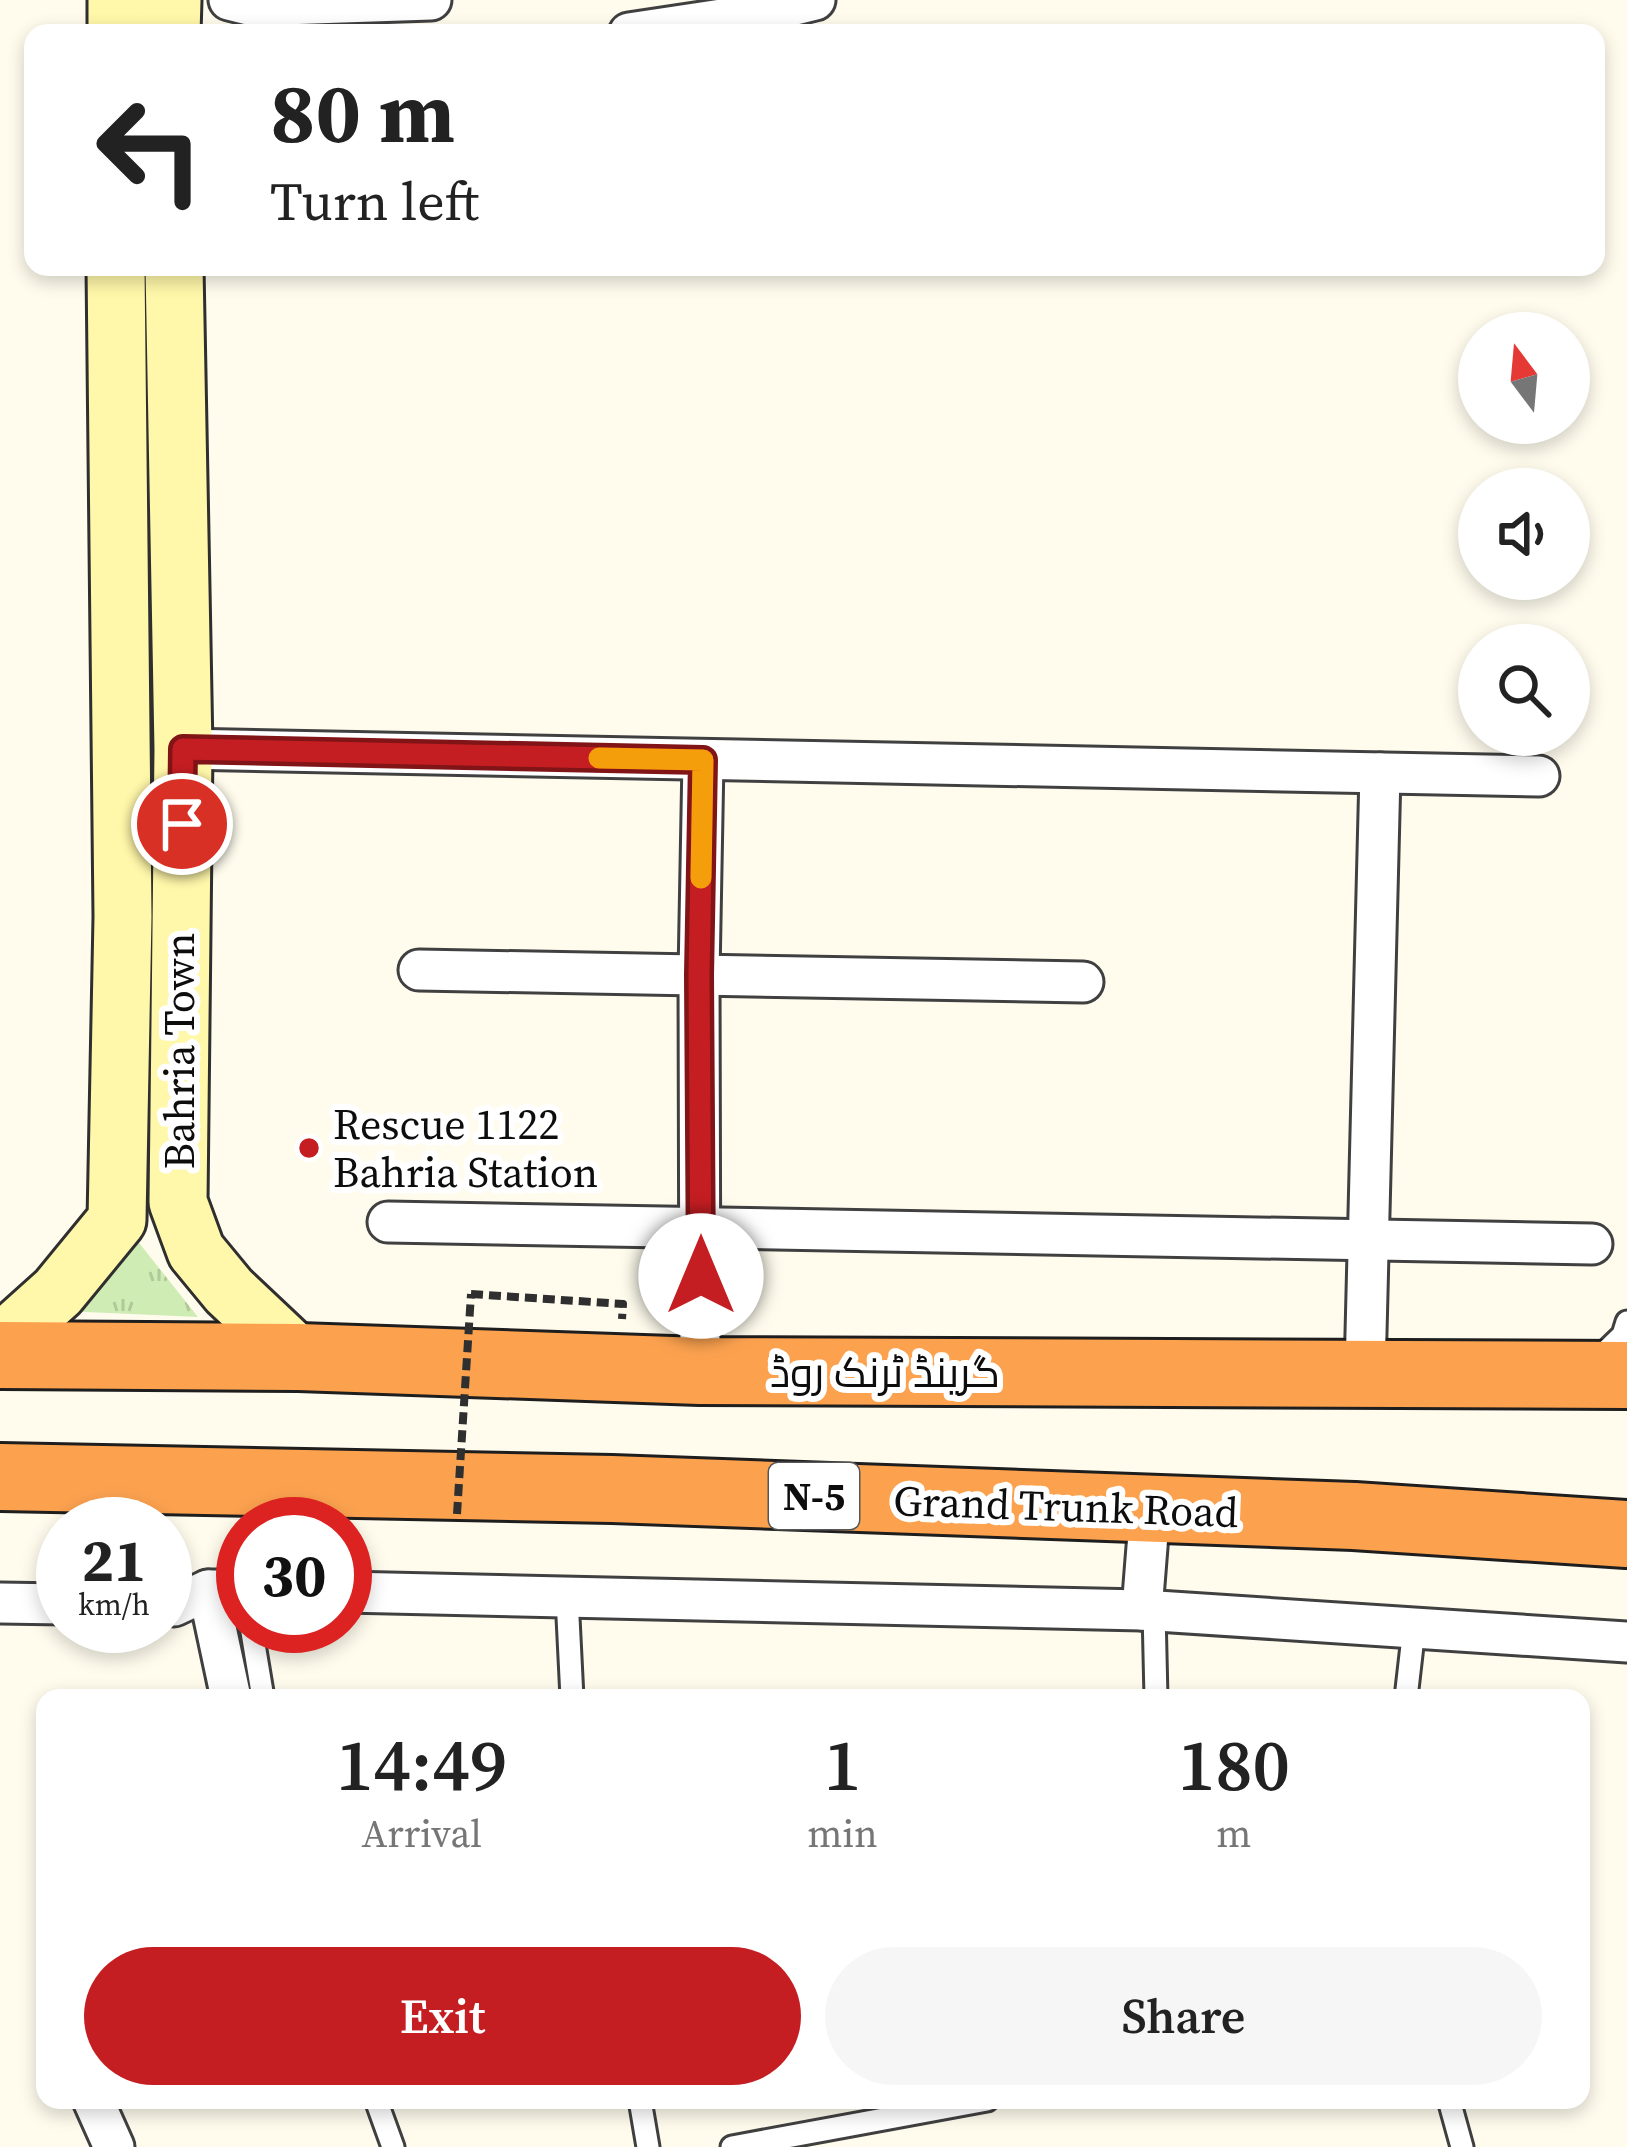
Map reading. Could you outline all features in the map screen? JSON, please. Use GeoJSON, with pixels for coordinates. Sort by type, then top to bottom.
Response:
{"type":"FeatureCollection","features":[{"type":"Feature","properties":{"kind":"highway","name":"گرینڈ ٹرنک روڈ"},"geometry":{"type":"LineString","coordinates":[[0,1355],[299,1357],[700,1371],[1604,1374]]}},
{"type":"Feature","properties":{"kind":"highway"},"geometry":{"type":"LineString","coordinates":[[1377,1374],[1551,1418],[1627,1420]]}},
{"type":"Feature","properties":{"kind":"highway","name":"Grand Trunk Road"},"geometry":{"type":"LineString","coordinates":[[0,1477],[612,1489],[1354,1516],[1627,1534]]}},
{"type":"Feature","properties":{"kind":"highway"},"geometry":{"type":"LineString","coordinates":[[1354,1516],[1552,1494],[1627,1495]]}},
{"type":"Feature","properties":{"kind":"main road","name":"Bahria Town"},"geometry":{"type":"LineString","coordinates":[[0,1344],[58,1292],[117,1220],[123,896],[116,276]]}},
{"type":"Feature","properties":{"kind":"main road","name":"Bahria Town"},"geometry":{"type":"LineString","coordinates":[[174,276],[183,749],[178,1202],[196,1251],[299,1357]]}},
{"type":"Feature","properties":{"kind":"street"},"geometry":{"type":"LineString","coordinates":[[229,0],[253,6],[431,0]]}},
{"type":"Feature","properties":{"kind":"street"},"geometry":{"type":"LineString","coordinates":[[689,24],[815,0]]}},
{"type":"Feature","properties":{"kind":"street"},"geometry":{"type":"LineString","coordinates":[[183,749],[1539,776]]}},
{"type":"Feature","properties":{"kind":"street"},"geometry":{"type":"LineString","coordinates":[[700,1371],[703,760]]}},
{"type":"Feature","properties":{"kind":"street"},"geometry":{"type":"LineString","coordinates":[[1377,1374],[1370,1240],[1380,773]]}},
{"type":"Feature","properties":{"kind":"street"},"geometry":{"type":"LineString","coordinates":[[419,970],[1083,982]]}},
{"type":"Feature","properties":{"kind":"street"},"geometry":{"type":"LineString","coordinates":[[388,1222],[1592,1244]]}},
{"type":"Feature","properties":{"kind":"street"},"geometry":{"type":"LineString","coordinates":[[1148,1610],[1150,1509]]}},
{"type":"Feature","properties":{"kind":"street"},"geometry":{"type":"LineString","coordinates":[[372,1593],[1148,1610],[1627,1642]]}},
{"type":"Feature","properties":{"kind":"street"},"geometry":{"type":"LineString","coordinates":[[0,1603],[36,1604]]}},
{"type":"Feature","properties":{"kind":"street"},"geometry":{"type":"LineString","coordinates":[[228,1653],[230,1689]]}},
{"type":"Feature","properties":{"kind":"street"},"geometry":{"type":"LineString","coordinates":[[97,2109],[114,2147]]}},
{"type":"Feature","properties":{"kind":"lane"},"geometry":{"type":"LineString","coordinates":[[1604,1374],[1627,1322]]}},
{"type":"Feature","properties":{"kind":"lane"},"geometry":{"type":"LineString","coordinates":[[567,1598],[572,1689]]}},
{"type":"Feature","properties":{"kind":"lane"},"geometry":{"type":"LineString","coordinates":[[1148,1610],[1155,1689]]}},
{"type":"Feature","properties":{"kind":"lane"},"geometry":{"type":"LineString","coordinates":[[1407,1689],[1414,1628]]}},
{"type":"Feature","properties":{"kind":"lane"},"geometry":{"type":"LineString","coordinates":[[255,1653],[261,1689]]}},
{"type":"Feature","properties":{"kind":"lane"},"geometry":{"type":"LineString","coordinates":[[379,2109],[393,2147]]}},
{"type":"Feature","properties":{"kind":"lane"},"geometry":{"type":"LineString","coordinates":[[642,2109],[648,2147]]}},
{"type":"Feature","properties":{"kind":"lane"},"geometry":{"type":"LineString","coordinates":[[732,2147],[850,2136],[953,2109]]}},
{"type":"Feature","properties":{"kind":"lane"},"geometry":{"type":"LineString","coordinates":[[1451,2109],[1462,2147]]}},
{"type":"Feature","properties":{"kind":"path"},"geometry":{"type":"LineString","coordinates":[[457,1514],[471,1294],[623,1304]]}},
{"type":"Feature","properties":{"kind":"green space"},"geometry":{"type":"Polygon","coordinates":[[[128,1229],[198,1317],[63,1311],[128,1229]]]}},
{"type":"Feature","properties":{"kind":"slow traffic"},"geometry":{"type":"LineString","coordinates":[[599,758],[703,760],[701,878]]}},
{"type":"Feature","properties":{"kind":"place","name":"Rescue 1122 Bahria Station"},"geometry":{"type":"Point","coordinates":[309,1148]}},
{"type":"Feature","properties":{"kind":"route"},"geometry":{"type":"LineString","coordinates":[[182,824],[183,749],[703,760],[701,1276]]}}]}
